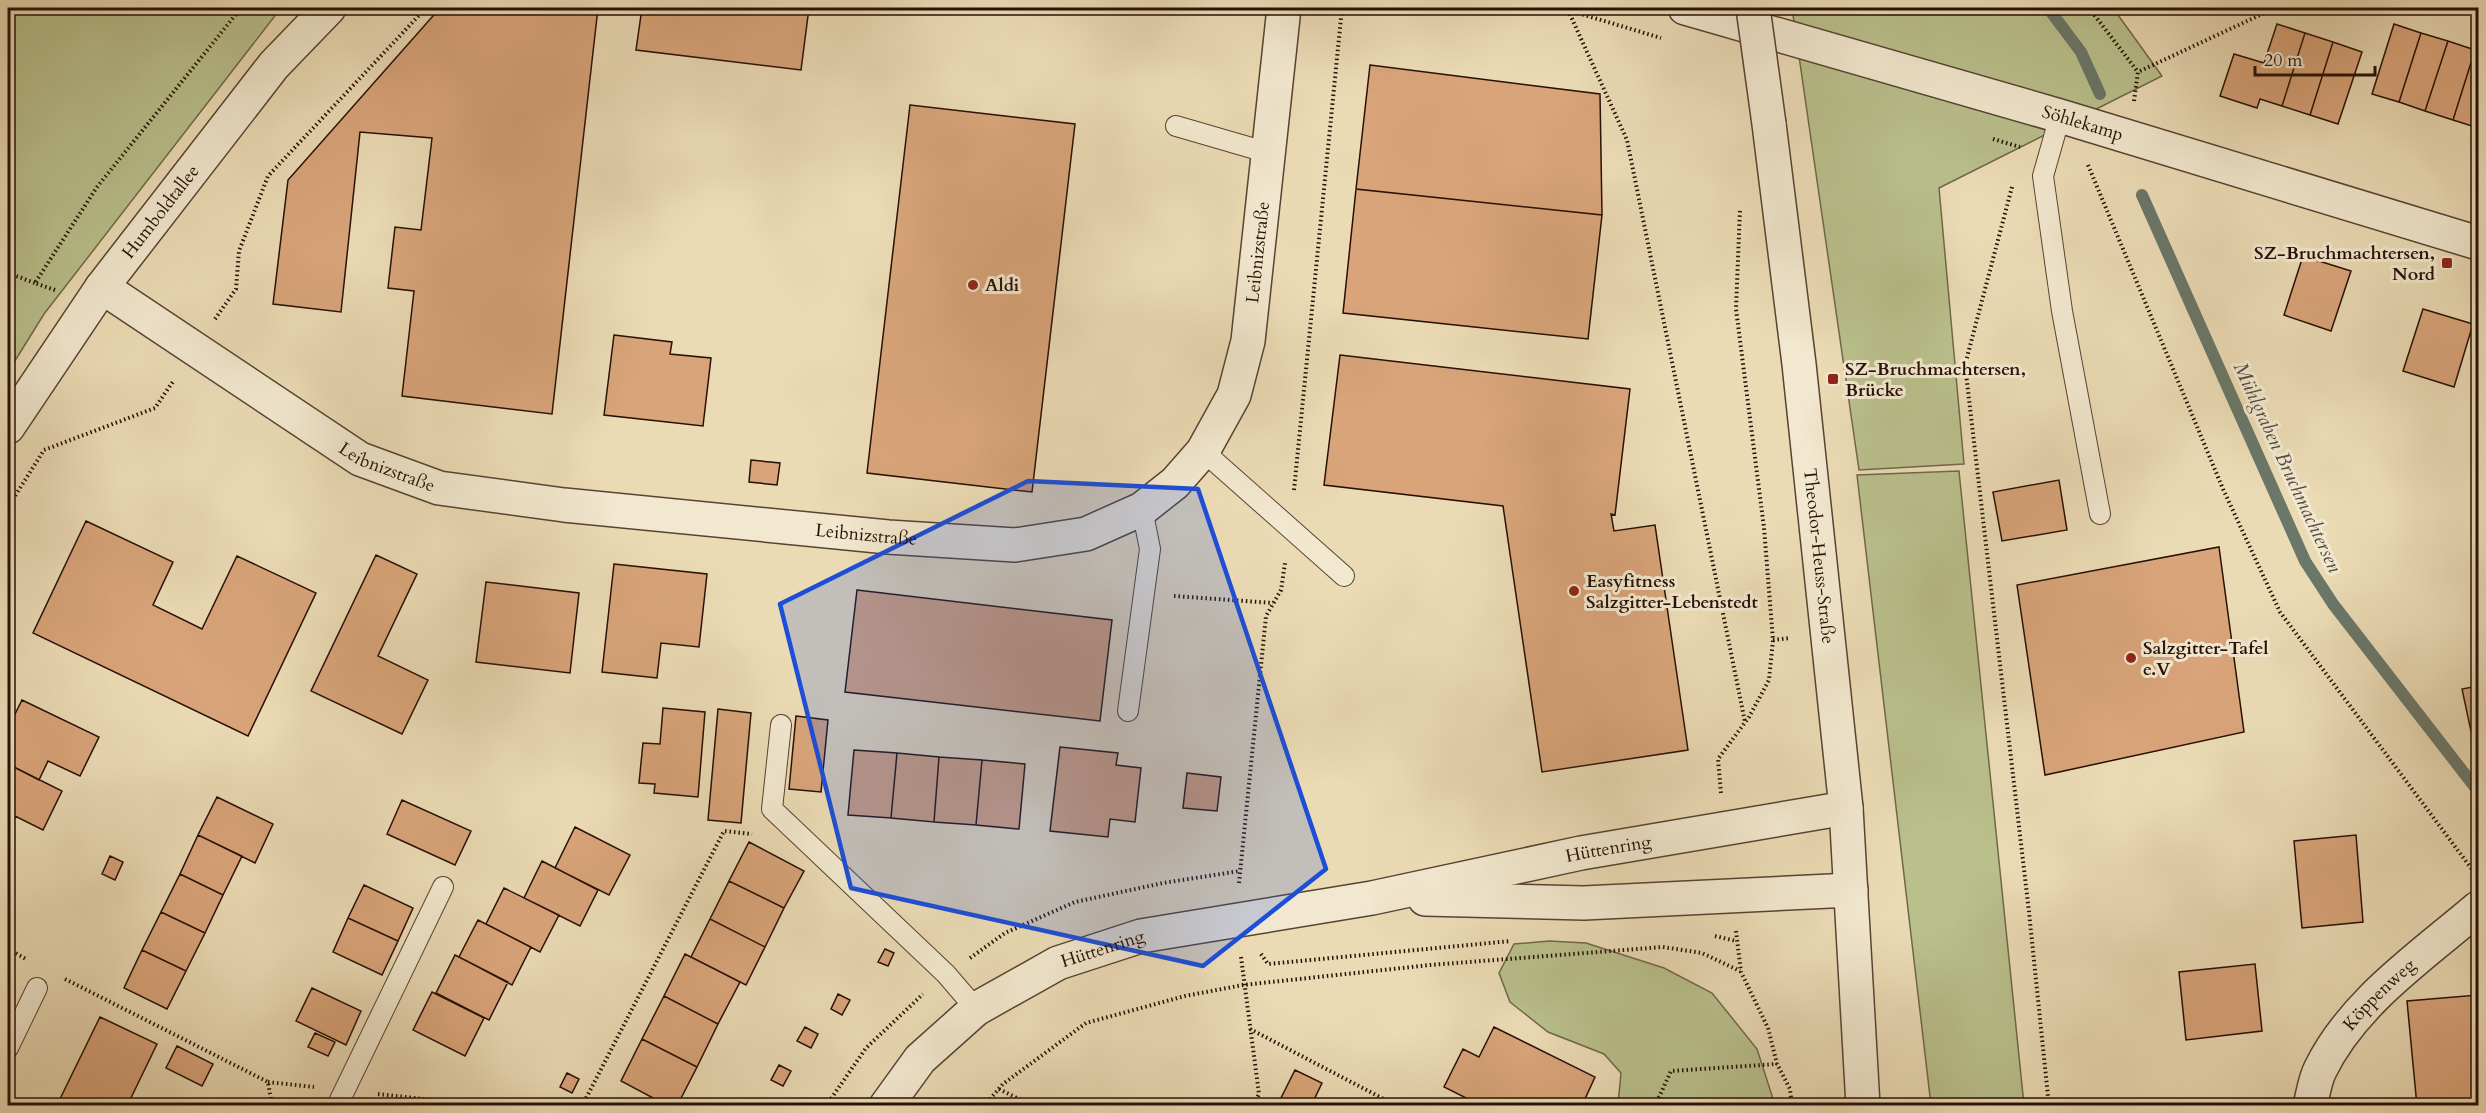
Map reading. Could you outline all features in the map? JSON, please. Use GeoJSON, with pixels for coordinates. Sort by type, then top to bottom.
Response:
{"type":"FeatureCollection","features":[{"type":"Feature","properties":{"kind":"street","name":"Humboldtallee"},"geometry":{"type":"LineString","coordinates":[[8,427],[97,295],[274,65],[329,8]]}},
{"type":"Feature","properties":{"kind":"street","name":"Leibnizstraße"},"geometry":{"type":"LineString","coordinates":[[97,295],[195,350],[360,459],[439,489],[855,534],[1015,545],[1086,534],[1142,509],[1175,483],[1203,451],[1234,394],[1248,341],[1284,8]]}},
{"type":"Feature","properties":{"kind":"street","name":"Söhlekamp"},"geometry":{"type":"LineString","coordinates":[[1685,8],[2060,116],[2478,243]]}},
{"type":"Feature","properties":{"kind":"street","name":"Theodor-Heuss-Straße"},"geometry":{"type":"LineString","coordinates":[[1753,8],[1799,364],[1846,808],[1863,1106]]}},
{"type":"Feature","properties":{"kind":"street","name":"Hüttenring"},"geometry":{"type":"LineString","coordinates":[[886,1106],[920,1059],[976,1010],[1058,963],[1141,936],[1238,918],[1372,898],[1581,853],[1846,808]]}},
{"type":"Feature","properties":{"kind":"street","name":"Hüttenring"},"geometry":{"type":"LineString","coordinates":[[1372,898],[1584,903],[1851,890]]}},
{"type":"Feature","properties":{"kind":"street","name":"Köppenweg"},"geometry":{"type":"LineString","coordinates":[[2310,1106],[2319,1072],[2342,1032],[2384,989],[2478,908]]}},
{"type":"Feature","properties":{"kind":"lane"},"geometry":{"type":"LineString","coordinates":[[2060,116],[2043,176],[2062,311],[2100,514]]}},
{"type":"Feature","properties":{"kind":"lane"},"geometry":{"type":"LineString","coordinates":[[1176,126],[1269,153]]}},
{"type":"Feature","properties":{"kind":"lane"},"geometry":{"type":"LineString","coordinates":[[1203,451],[1344,576]]}},
{"type":"Feature","properties":{"kind":"lane"},"geometry":{"type":"LineString","coordinates":[[1128,711],[1150,549],[1142,509]]}},
{"type":"Feature","properties":{"kind":"lane"},"geometry":{"type":"LineString","coordinates":[[781,725],[772,809],[946,974],[976,1010]]}},
{"type":"Feature","properties":{"kind":"lane"},"geometry":{"type":"LineString","coordinates":[[337,1106],[443,887]]}},
{"type":"Feature","properties":{"kind":"lane"},"geometry":{"type":"LineString","coordinates":[[8,1048],[37,988]]}},
{"type":"Feature","properties":{"kind":"path"},"geometry":{"type":"LineString","coordinates":[[35,283],[97,187],[241,8]]}},
{"type":"Feature","properties":{"kind":"path"},"geometry":{"type":"LineString","coordinates":[[8,507],[44,450],[155,408],[236,289],[239,251],[268,176],[426,8]]}},
{"type":"Feature","properties":{"kind":"path"},"geometry":{"type":"LineString","coordinates":[[1342,8],[1290,527],[1281,590],[1266,616],[1241,860],[1238,918],[1268,964],[1516,941]]}},
{"type":"Feature","properties":{"kind":"path"},"geometry":{"type":"LineString","coordinates":[[2089,8],[2138,72],[2130,138]]}},
{"type":"Feature","properties":{"kind":"path"},"geometry":{"type":"LineString","coordinates":[[2138,72],[2275,8]]}},
{"type":"Feature","properties":{"kind":"path"},"geometry":{"type":"LineString","coordinates":[[1568,9],[1627,140],[1745,722]]}},
{"type":"Feature","properties":{"kind":"path"},"geometry":{"type":"LineString","coordinates":[[2049,154],[2089,165],[2223,489],[2280,612],[2478,878]]}},
{"type":"Feature","properties":{"kind":"path"},"geometry":{"type":"LineString","coordinates":[[2014,182],[1965,365],[2028,900],[2049,1106]]}},
{"type":"Feature","properties":{"kind":"path"},"geometry":{"type":"LineString","coordinates":[[1718,759],[1745,722],[1768,680],[1773,640],[1764,528],[1736,309],[1740,205]]}},
{"type":"Feature","properties":{"kind":"path"},"geometry":{"type":"LineString","coordinates":[[8,273],[35,283],[97,295]]}},
{"type":"Feature","properties":{"kind":"path"},"geometry":{"type":"LineString","coordinates":[[1144,593],[1274,603]]}},
{"type":"Feature","properties":{"kind":"path"},"geometry":{"type":"LineString","coordinates":[[582,1106],[724,831],[804,838]]}},
{"type":"Feature","properties":{"kind":"path"},"geometry":{"type":"LineString","coordinates":[[1714,936],[1736,941]]}},
{"type":"Feature","properties":{"kind":"path"},"geometry":{"type":"LineString","coordinates":[[984,1106],[999,1089],[1086,1023],[1185,996],[1243,985],[1430,965],[1663,947],[1702,953],[1741,972],[1768,1028],[1777,1064],[1790,1089],[1792,1106]]}},
{"type":"Feature","properties":{"kind":"path"},"geometry":{"type":"LineString","coordinates":[[8,949],[28,960]]}},
{"type":"Feature","properties":{"kind":"path"},"geometry":{"type":"LineString","coordinates":[[60,976],[268,1082],[272,1106]]}},
{"type":"Feature","properties":{"kind":"path"},"geometry":{"type":"LineString","coordinates":[[1243,985],[1259,1094],[1253,1106]]}},
{"type":"Feature","properties":{"kind":"path"},"geometry":{"type":"LineString","coordinates":[[1250,1029],[1397,1106]]}},
{"type":"Feature","properties":{"kind":"path"},"geometry":{"type":"LineString","coordinates":[[1655,1106],[1671,1071],[1777,1064]]}},
{"type":"Feature","properties":{"kind":"path"},"geometry":{"type":"LineString","coordinates":[[999,1089],[1033,1106]]}},
{"type":"Feature","properties":{"kind":"highlighted area"},"geometry":{"type":"Polygon","coordinates":[[[1028,481],[1198,489],[1326,869],[1203,966],[851,888],[780,604],[1028,481]]]}},
{"type":"Feature","properties":{"kind":"green space"},"geometry":{"type":"Polygon","coordinates":[[[8,8],[281,8],[44,314],[8,372],[8,8]]]}},
{"type":"Feature","properties":{"kind":"green space"},"geometry":{"type":"Polygon","coordinates":[[[1792,8],[2113,8],[2162,76],[1939,188],[1964,464],[1859,470],[1792,8]]]}},
{"type":"Feature","properties":{"kind":"green space"},"geometry":{"type":"Polygon","coordinates":[[[1959,471],[2024,1105],[1931,1105],[1857,475],[1959,471]]]}},
{"type":"Feature","properties":{"kind":"green space"},"geometry":{"type":"Polygon","coordinates":[[[1549,941],[1586,943],[1664,968],[1712,993],[1757,1049],[1775,1105],[1618,1104],[1621,1073],[1604,1054],[1548,1032],[1510,1002],[1499,973],[1514,944],[1549,941]]]}},
{"type":"Feature","properties":{"kind":"building"},"geometry":{"type":"Polygon","coordinates":[[[440,8],[598,8],[552,414],[402,396],[414,291],[388,288],[395,227],[421,230],[432,138],[360,132],[341,312],[273,304],[288,180],[440,8]]]}},
{"type":"Feature","properties":{"kind":"building"},"geometry":{"type":"Polygon","coordinates":[[[642,8],[809,8],[801,70],[636,50],[642,8]]]}},
{"type":"Feature","properties":{"kind":"building"},"geometry":{"type":"Polygon","coordinates":[[[2277,24],[2305,33],[2282,106],[2260,99],[2257,108],[2220,96],[2234,54],[2264,63],[2277,24]]]}},
{"type":"Feature","properties":{"kind":"building"},"geometry":{"type":"Polygon","coordinates":[[[2394,24],[2421,33],[2399,102],[2372,94],[2394,24]]]}},
{"type":"Feature","properties":{"kind":"building"},"geometry":{"type":"Polygon","coordinates":[[[2305,33],[2333,42],[2310,115],[2282,106],[2305,33]]]}},
{"type":"Feature","properties":{"kind":"building"},"geometry":{"type":"Polygon","coordinates":[[[2421,33],[2448,41],[2425,111],[2399,102],[2421,33]]]}},
{"type":"Feature","properties":{"kind":"building"},"geometry":{"type":"Polygon","coordinates":[[[2448,41],[2475,50],[2453,120],[2425,111],[2448,41]]]}},
{"type":"Feature","properties":{"kind":"building"},"geometry":{"type":"Polygon","coordinates":[[[2333,42],[2362,52],[2338,124],[2310,115],[2333,42]]]}},
{"type":"Feature","properties":{"kind":"building"},"geometry":{"type":"Polygon","coordinates":[[[2475,50],[2478,51],[2478,128],[2453,120],[2475,50]]]}},
{"type":"Feature","properties":{"kind":"building"},"geometry":{"type":"Polygon","coordinates":[[[1370,65],[1600,94],[1602,215],[1356,189],[1370,65]]]}},
{"type":"Feature","properties":{"kind":"building","name":"Aldi"},"geometry":{"type":"Polygon","coordinates":[[[910,105],[1075,124],[1032,492],[867,473],[910,105]]]}},
{"type":"Feature","properties":{"kind":"building"},"geometry":{"type":"Polygon","coordinates":[[[1356,189],[1602,215],[1588,339],[1343,313],[1356,189]]]}},
{"type":"Feature","properties":{"kind":"building"},"geometry":{"type":"Polygon","coordinates":[[[2303,256],[2351,271],[2331,331],[2284,315],[2303,256]]]}},
{"type":"Feature","properties":{"kind":"building"},"geometry":{"type":"Polygon","coordinates":[[[2423,309],[2473,324],[2454,387],[2403,371],[2423,309]]]}},
{"type":"Feature","properties":{"kind":"building"},"geometry":{"type":"Polygon","coordinates":[[[614,335],[672,342],[670,354],[711,358],[703,426],[604,415],[614,335]]]}},
{"type":"Feature","properties":{"kind":"building"},"geometry":{"type":"Polygon","coordinates":[[[1340,355],[1630,389],[1615,515],[1611,514],[1614,531],[1655,525],[1688,750],[1542,772],[1503,506],[1324,485],[1340,355]]]}},
{"type":"Feature","properties":{"kind":"building"},"geometry":{"type":"Polygon","coordinates":[[[751,460],[780,463],[777,485],[749,482],[751,460]]]}},
{"type":"Feature","properties":{"kind":"building"},"geometry":{"type":"Polygon","coordinates":[[[2059,480],[2067,530],[2002,541],[1993,492],[2059,480]]]}},
{"type":"Feature","properties":{"kind":"building"},"geometry":{"type":"Polygon","coordinates":[[[86,521],[173,562],[153,605],[202,629],[237,556],[316,593],[248,736],[33,633],[86,521]]]}},
{"type":"Feature","properties":{"kind":"building","name":"Salzgitter-Tafel e.V"},"geometry":{"type":"Polygon","coordinates":[[[2219,547],[2244,732],[2045,775],[2017,585],[2219,547]]]}},
{"type":"Feature","properties":{"kind":"building"},"geometry":{"type":"Polygon","coordinates":[[[376,555],[417,574],[378,656],[428,680],[402,734],[311,691],[376,555]]]}},
{"type":"Feature","properties":{"kind":"building"},"geometry":{"type":"Polygon","coordinates":[[[614,564],[707,574],[699,647],[661,643],[657,678],[602,672],[614,564]]]}},
{"type":"Feature","properties":{"kind":"building"},"geometry":{"type":"Polygon","coordinates":[[[486,582],[579,593],[570,673],[476,662],[486,582]]]}},
{"type":"Feature","properties":{"kind":"building"},"geometry":{"type":"Polygon","coordinates":[[[857,590],[1112,620],[1100,721],[845,692],[857,590]]]}},
{"type":"Feature","properties":{"kind":"building"},"geometry":{"type":"Polygon","coordinates":[[[2478,686],[2478,749],[2475,750],[2462,689],[2478,686]]]}},
{"type":"Feature","properties":{"kind":"building"},"geometry":{"type":"Polygon","coordinates":[[[22,700],[99,737],[80,776],[48,761],[39,780],[8,764],[8,720],[11,722],[22,700]]]}},
{"type":"Feature","properties":{"kind":"building"},"geometry":{"type":"Polygon","coordinates":[[[663,708],[705,712],[698,797],[654,793],[655,784],[639,783],[643,743],[660,744],[663,708]]]}},
{"type":"Feature","properties":{"kind":"building"},"geometry":{"type":"Polygon","coordinates":[[[718,709],[751,713],[741,823],[708,820],[718,709]]]}},
{"type":"Feature","properties":{"kind":"building"},"geometry":{"type":"Polygon","coordinates":[[[796,716],[828,720],[821,792],[789,789],[796,716]]]}},
{"type":"Feature","properties":{"kind":"building"},"geometry":{"type":"Polygon","coordinates":[[[1060,747],[1118,753],[1116,765],[1141,768],[1135,822],[1110,819],[1108,837],[1050,831],[1060,747]]]}},
{"type":"Feature","properties":{"kind":"building"},"geometry":{"type":"Polygon","coordinates":[[[854,750],[897,753],[891,818],[848,815],[854,750]]]}},
{"type":"Feature","properties":{"kind":"building"},"geometry":{"type":"Polygon","coordinates":[[[897,753],[939,757],[934,822],[891,818],[897,753]]]}},
{"type":"Feature","properties":{"kind":"building"},"geometry":{"type":"Polygon","coordinates":[[[939,757],[982,760],[976,825],[934,822],[939,757]]]}},
{"type":"Feature","properties":{"kind":"building"},"geometry":{"type":"Polygon","coordinates":[[[982,760],[1025,764],[1019,829],[976,825],[982,760]]]}},
{"type":"Feature","properties":{"kind":"building"},"geometry":{"type":"Polygon","coordinates":[[[8,764],[62,791],[43,830],[15,816],[8,832],[8,764]]]}},
{"type":"Feature","properties":{"kind":"building"},"geometry":{"type":"Polygon","coordinates":[[[1187,773],[1221,777],[1217,811],[1183,808],[1187,773]]]}},
{"type":"Feature","properties":{"kind":"building"},"geometry":{"type":"Polygon","coordinates":[[[217,797],[273,824],[255,863],[198,835],[217,797]]]}},
{"type":"Feature","properties":{"kind":"building"},"geometry":{"type":"Polygon","coordinates":[[[402,800],[471,831],[455,865],[387,834],[402,800]]]}},
{"type":"Feature","properties":{"kind":"building"},"geometry":{"type":"Polygon","coordinates":[[[575,827],[630,855],[609,895],[555,868],[575,827]]]}},
{"type":"Feature","properties":{"kind":"building"},"geometry":{"type":"Polygon","coordinates":[[[198,835],[242,856],[223,895],[180,874],[198,835]]]}},
{"type":"Feature","properties":{"kind":"building"},"geometry":{"type":"Polygon","coordinates":[[[2356,835],[2363,922],[2302,928],[2294,841],[2356,835]]]}},
{"type":"Feature","properties":{"kind":"building"},"geometry":{"type":"Polygon","coordinates":[[[749,842],[804,871],[784,908],[729,881],[749,842]]]}},
{"type":"Feature","properties":{"kind":"building"},"geometry":{"type":"Polygon","coordinates":[[[110,856],[123,862],[115,880],[102,874],[110,856]]]}},
{"type":"Feature","properties":{"kind":"building"},"geometry":{"type":"Polygon","coordinates":[[[542,861],[598,890],[580,926],[524,898],[542,861]]]}},
{"type":"Feature","properties":{"kind":"building"},"geometry":{"type":"Polygon","coordinates":[[[180,874],[223,895],[205,933],[161,912],[180,874]]]}},
{"type":"Feature","properties":{"kind":"building"},"geometry":{"type":"Polygon","coordinates":[[[729,881],[784,908],[765,947],[710,919],[729,881]]]}},
{"type":"Feature","properties":{"kind":"building"},"geometry":{"type":"Polygon","coordinates":[[[364,885],[413,908],[398,941],[348,918],[364,885]]]}},
{"type":"Feature","properties":{"kind":"building"},"geometry":{"type":"Polygon","coordinates":[[[504,888],[559,915],[540,952],[486,924],[504,888]]]}},
{"type":"Feature","properties":{"kind":"building"},"geometry":{"type":"Polygon","coordinates":[[[161,912],[205,933],[186,971],[142,950],[161,912]]]}},
{"type":"Feature","properties":{"kind":"building"},"geometry":{"type":"Polygon","coordinates":[[[348,918],[398,941],[382,975],[333,952],[348,918]]]}},
{"type":"Feature","properties":{"kind":"building"},"geometry":{"type":"Polygon","coordinates":[[[710,919],[765,947],[746,985],[691,957],[710,919]]]}},
{"type":"Feature","properties":{"kind":"building"},"geometry":{"type":"Polygon","coordinates":[[[478,920],[531,947],[512,985],[459,957],[478,920]]]}},
{"type":"Feature","properties":{"kind":"building"},"geometry":{"type":"Polygon","coordinates":[[[885,949],[894,953],[888,966],[878,962],[885,949]]]}},
{"type":"Feature","properties":{"kind":"building"},"geometry":{"type":"Polygon","coordinates":[[[142,950],[186,971],[167,1009],[124,988],[142,950]]]}},
{"type":"Feature","properties":{"kind":"building"},"geometry":{"type":"Polygon","coordinates":[[[685,954],[740,982],[718,1024],[664,996],[685,954]]]}},
{"type":"Feature","properties":{"kind":"building"},"geometry":{"type":"Polygon","coordinates":[[[455,955],[508,982],[489,1020],[436,993],[455,955]]]}},
{"type":"Feature","properties":{"kind":"building"},"geometry":{"type":"Polygon","coordinates":[[[2255,964],[2262,1031],[2186,1040],[2179,972],[2255,964]]]}},
{"type":"Feature","properties":{"kind":"building"},"geometry":{"type":"Polygon","coordinates":[[[8,967],[14,970],[8,984],[8,967]]]}},
{"type":"Feature","properties":{"kind":"building"},"geometry":{"type":"Polygon","coordinates":[[[312,988],[361,1011],[346,1045],[296,1021],[312,988]]]}},
{"type":"Feature","properties":{"kind":"building"},"geometry":{"type":"Polygon","coordinates":[[[432,992],[484,1018],[465,1056],[413,1030],[432,992]]]}},
{"type":"Feature","properties":{"kind":"building"},"geometry":{"type":"Polygon","coordinates":[[[838,994],[850,1000],[842,1015],[831,1009],[838,994]]]}},
{"type":"Feature","properties":{"kind":"building"},"geometry":{"type":"Polygon","coordinates":[[[2478,995],[2478,1106],[2417,1106],[2407,1001],[2478,995]]]}},
{"type":"Feature","properties":{"kind":"building"},"geometry":{"type":"Polygon","coordinates":[[[664,996],[718,1024],[697,1067],[642,1039],[664,996]]]}},
{"type":"Feature","properties":{"kind":"building"},"geometry":{"type":"Polygon","coordinates":[[[100,1017],[157,1044],[127,1106],[75,1106],[60,1099],[100,1017]]]}},
{"type":"Feature","properties":{"kind":"building"},"geometry":{"type":"Polygon","coordinates":[[[805,1027],[818,1034],[811,1048],[797,1041],[805,1027]]]}},
{"type":"Feature","properties":{"kind":"building"},"geometry":{"type":"Polygon","coordinates":[[[1494,1027],[1595,1077],[1585,1099],[1598,1106],[1482,1106],[1444,1087],[1463,1049],[1479,1057],[1494,1027]]]}},
{"type":"Feature","properties":{"kind":"building"},"geometry":{"type":"Polygon","coordinates":[[[315,1033],[335,1042],[328,1056],[308,1047],[315,1033]]]}},
{"type":"Feature","properties":{"kind":"building"},"geometry":{"type":"Polygon","coordinates":[[[642,1039],[697,1067],[677,1106],[668,1106],[621,1081],[642,1039]]]}},
{"type":"Feature","properties":{"kind":"building"},"geometry":{"type":"Polygon","coordinates":[[[177,1046],[213,1064],[202,1086],[166,1068],[177,1046]]]}},
{"type":"Feature","properties":{"kind":"building"},"geometry":{"type":"Polygon","coordinates":[[[779,1065],[791,1071],[783,1086],[771,1080],[779,1065]]]}},
{"type":"Feature","properties":{"kind":"building"},"geometry":{"type":"Polygon","coordinates":[[[1295,1070],[1322,1083],[1311,1106],[1277,1106],[1295,1070]]]}},
{"type":"Feature","properties":{"kind":"building"},"geometry":{"type":"Polygon","coordinates":[[[567,1073],[579,1079],[572,1093],[560,1087],[567,1073]]]}},
{"type":"Feature","properties":{"kind":"waterway","name":"Mühlgraben Bruchmachtersen"},"geometry":{"type":"LineString","coordinates":[[2048,8],[2081,52],[2100,94]]}},
{"type":"Feature","properties":{"kind":"waterway","name":"Mühlgraben Bruchmachtersen"},"geometry":{"type":"LineString","coordinates":[[2142,195],[2305,561],[2333,604],[2478,791]]}},
{"type":"Feature","properties":{"kind":"place","name":"SZ-Bruchmachtersen, Nord"},"geometry":{"type":"Point","coordinates":[2447,263]}},
{"type":"Feature","properties":{"kind":"place","name":"Aldi"},"geometry":{"type":"Point","coordinates":[973,285]}},
{"type":"Feature","properties":{"kind":"place","name":"SZ-Bruchmachtersen, Brücke"},"geometry":{"type":"Point","coordinates":[1833,379]}},
{"type":"Feature","properties":{"kind":"place","name":"Easyfitness Salzgitter-Lebenstedt"},"geometry":{"type":"Point","coordinates":[1574,591]}},
{"type":"Feature","properties":{"kind":"place","name":"Salzgitter-Tafel e.V"},"geometry":{"type":"Point","coordinates":[2131,658]}}]}
